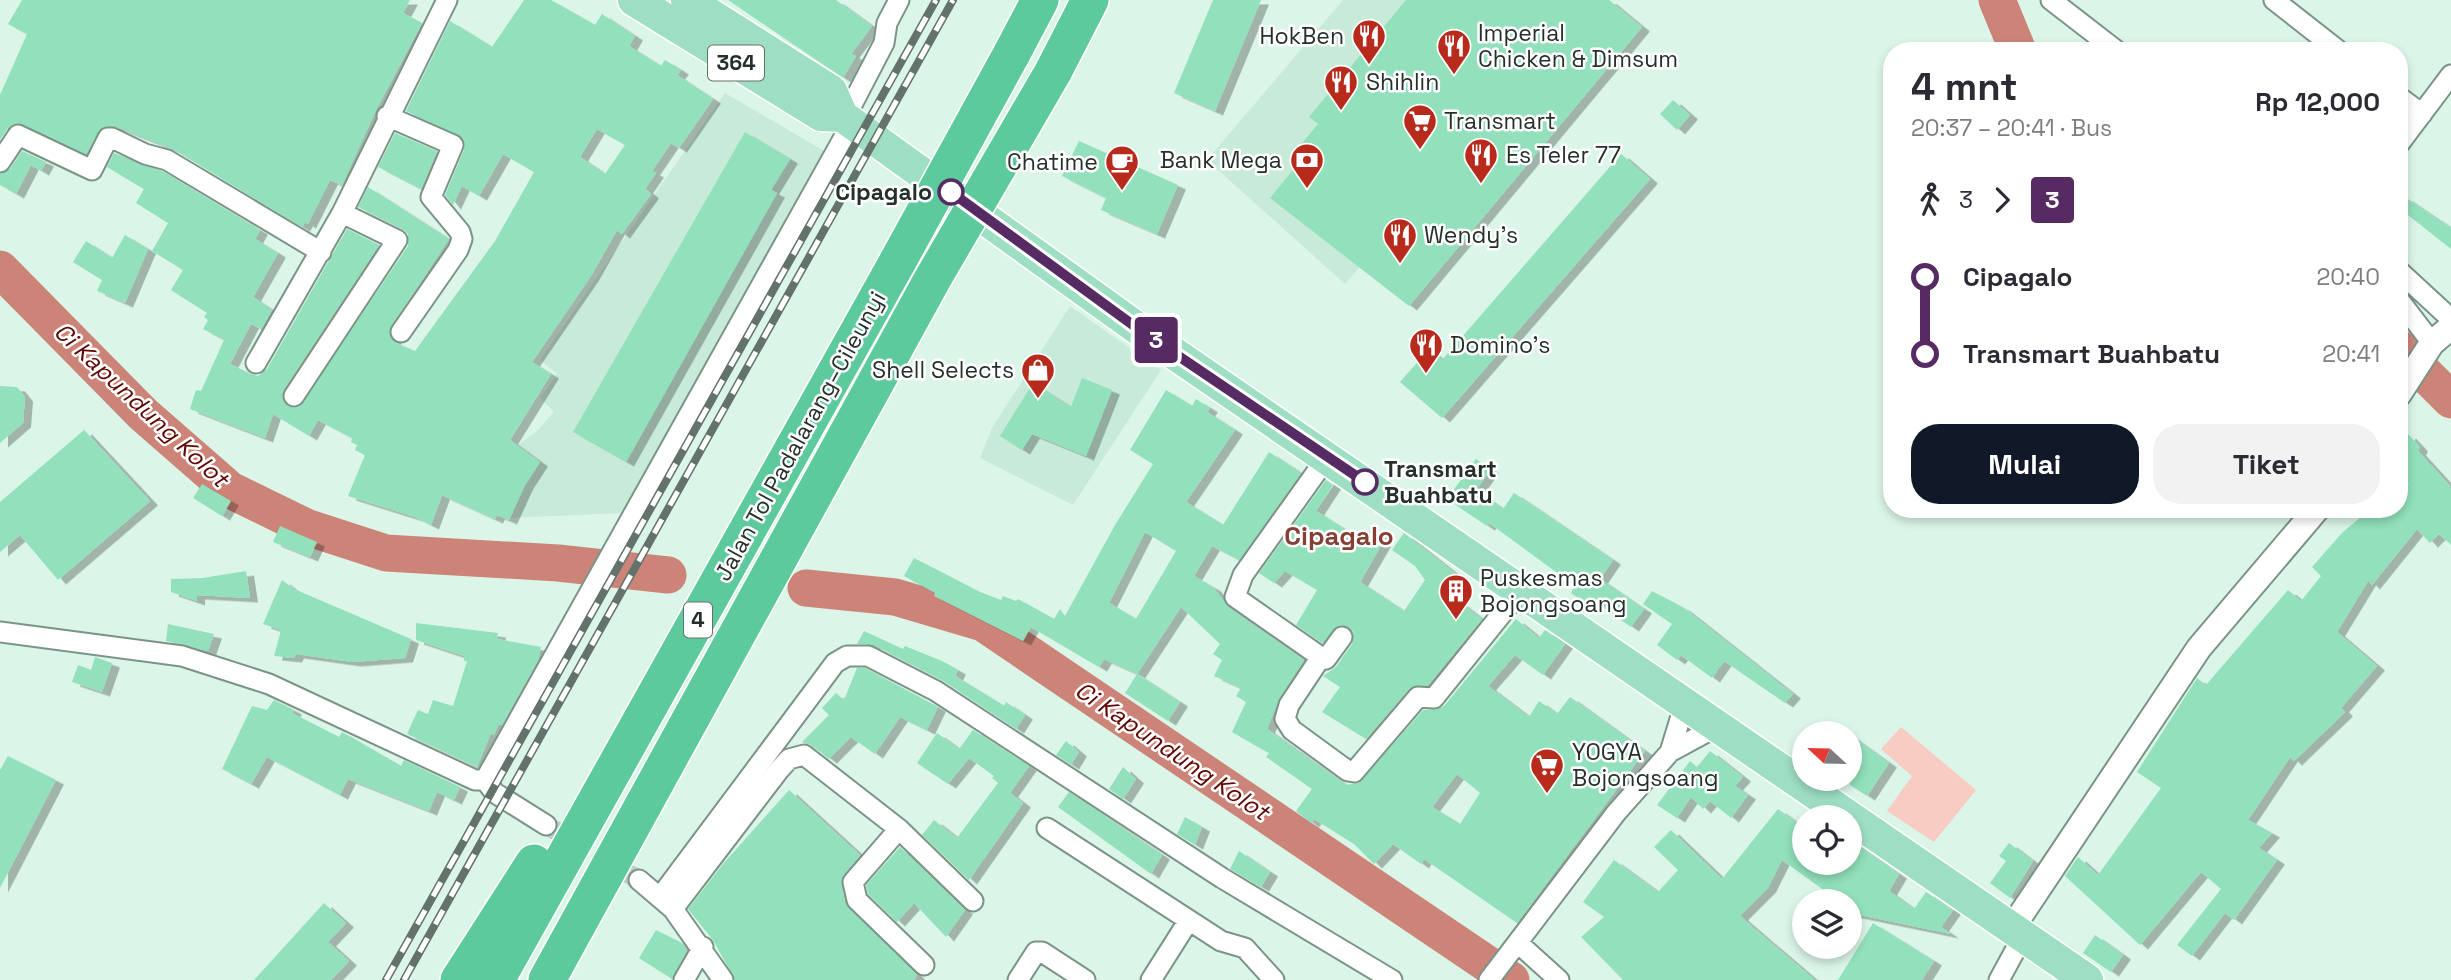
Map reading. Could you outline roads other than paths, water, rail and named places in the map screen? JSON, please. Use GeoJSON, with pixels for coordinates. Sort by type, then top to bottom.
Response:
{"type":"FeatureCollection","features":[{"type":"Feature","properties":{"kind":"highway","name":"Jalan Tol Padalarang–Cileunyi"},"geometry":{"type":"LineString","coordinates":[[496,980],[813,414],[1040,0]]}},
{"type":"Feature","properties":{"kind":"highway","name":"Jalan Tol Padalarang–Cileunyi"},"geometry":{"type":"LineString","coordinates":[[547,980],[932,281],[1053,72],[1090,0]]}},
{"type":"Feature","properties":{"kind":"highway"},"geometry":{"type":"LineString","coordinates":[[459,980],[474,961],[813,414]]}},
{"type":"Feature","properties":{"kind":"main road","name":"364"},"geometry":{"type":"LineString","coordinates":[[634,0],[821,115],[847,119]]}},
{"type":"Feature","properties":{"kind":"main road","name":"364"},"geometry":{"type":"LineString","coordinates":[[687,0],[831,91],[847,119]]}},
{"type":"Feature","properties":{"kind":"main road"},"geometry":{"type":"LineString","coordinates":[[847,119],[951,191],[1137,328],[1328,456],[2087,980]]}},
{"type":"Feature","properties":{"kind":"street"},"geometry":{"type":"LineString","coordinates":[[256,363],[342,213],[387,116],[447,0]]}},
{"type":"Feature","properties":{"kind":"street"},"geometry":{"type":"LineString","coordinates":[[485,780],[625,532],[847,119],[884,43],[887,23],[899,0]]}},
{"type":"Feature","properties":{"kind":"street"},"geometry":{"type":"LineString","coordinates":[[884,43],[898,29],[914,0]]}},
{"type":"Feature","properties":{"kind":"street"},"geometry":{"type":"LineString","coordinates":[[2051,0],[2105,42]]}},
{"type":"Feature","properties":{"kind":"street"},"geometry":{"type":"LineString","coordinates":[[2274,0],[2328,42]]}},
{"type":"Feature","properties":{"kind":"street"},"geometry":{"type":"LineString","coordinates":[[2408,132],[2451,75]]}},
{"type":"Feature","properties":{"kind":"street"},"geometry":{"type":"LineString","coordinates":[[2408,104],[2422,114]]}},
{"type":"Feature","properties":{"kind":"street"},"geometry":{"type":"LineString","coordinates":[[387,116],[453,145],[430,197],[460,232],[462,239],[458,250],[401,332]]}},
{"type":"Feature","properties":{"kind":"street"},"geometry":{"type":"LineString","coordinates":[[0,162],[18,135],[89,171],[108,138],[112,138],[145,154],[167,160],[321,252]]}},
{"type":"Feature","properties":{"kind":"street"},"geometry":{"type":"LineString","coordinates":[[294,396],[397,240],[342,213]]}},
{"type":"Feature","properties":{"kind":"street"},"geometry":{"type":"LineString","coordinates":[[2408,279],[2451,320]]}},
{"type":"Feature","properties":{"kind":"street"},"geometry":{"type":"LineString","coordinates":[[2408,310],[2436,342],[2408,381]]}},
{"type":"Feature","properties":{"kind":"street"},"geometry":{"type":"LineString","coordinates":[[1319,660],[1318,655],[1235,597],[1243,575],[1328,456]]}},
{"type":"Feature","properties":{"kind":"street"},"geometry":{"type":"LineString","coordinates":[[1999,980],[2018,932],[2199,648],[2309,518]]}},
{"type":"Feature","properties":{"kind":"street"},"geometry":{"type":"LineString","coordinates":[[1342,637],[1326,659],[1319,660],[1289,705],[1284,719],[1293,730],[1337,764],[1354,772],[1418,697],[1434,698],[1521,590]]}},
{"type":"Feature","properties":{"kind":"street"},"geometry":{"type":"LineString","coordinates":[[0,632],[182,656],[269,684],[475,780],[485,780]]}},
{"type":"Feature","properties":{"kind":"street"},"geometry":{"type":"LineString","coordinates":[[667,902],[835,663],[847,656],[868,656],[936,691],[1222,878],[1392,980]]}},
{"type":"Feature","properties":{"kind":"street"},"geometry":{"type":"LineString","coordinates":[[1670,752],[1685,703]]}},
{"type":"Feature","properties":{"kind":"street"},"geometry":{"type":"LineString","coordinates":[[1489,980],[1616,813],[1670,752],[1718,726]]}},
{"type":"Feature","properties":{"kind":"street"},"geometry":{"type":"LineString","coordinates":[[667,902],[779,770],[796,755],[804,755],[899,829],[973,901]]}},
{"type":"Feature","properties":{"kind":"street"},"geometry":{"type":"LineString","coordinates":[[485,780],[495,793],[546,825]]}},
{"type":"Feature","properties":{"kind":"street"},"geometry":{"type":"LineString","coordinates":[[1047,828],[1228,945],[1245,948],[1274,980]]}},
{"type":"Feature","properties":{"kind":"street"},"geometry":{"type":"LineString","coordinates":[[899,829],[853,881],[853,889],[857,900],[924,965]]}},
{"type":"Feature","properties":{"kind":"street"},"geometry":{"type":"LineString","coordinates":[[639,880],[667,902],[703,947],[723,980]]}},
{"type":"Feature","properties":{"kind":"street"},"geometry":{"type":"LineString","coordinates":[[1151,980],[1189,920]]}},
{"type":"Feature","properties":{"kind":"street"},"geometry":{"type":"LineString","coordinates":[[684,980],[703,947]]}},
{"type":"Feature","properties":{"kind":"street"},"geometry":{"type":"LineString","coordinates":[[1513,949],[1559,980]]}},
{"type":"Feature","properties":{"kind":"street"},"geometry":{"type":"LineString","coordinates":[[1018,980],[1033,956],[1042,952],[1085,980]]}},
{"type":"Feature","properties":{"kind":"waterway"},"geometry":{"type":"LineString","coordinates":[[1997,0],[2014,42]]}},
{"type":"Feature","properties":{"kind":"waterway","name":"Ci Kapundung Kolot"},"geometry":{"type":"LineString","coordinates":[[0,269],[143,414],[230,490],[306,527],[386,553],[558,563],[668,575]]}},
{"type":"Feature","properties":{"kind":"waterway"},"geometry":{"type":"LineString","coordinates":[[2408,357],[2451,400]]}},
{"type":"Feature","properties":{"kind":"waterway","name":"Ci Kapundung Kolot"},"geometry":{"type":"LineString","coordinates":[[806,588],[895,597],[983,623],[1511,980]]}},
{"type":"Feature","properties":{"kind":"tunnel"},"geometry":{"type":"LineString","coordinates":[[546,825],[639,880]]}},
{"type":"Feature","properties":{"kind":"railway"},"geometry":{"type":"LineString","coordinates":[[386,980],[936,0]]}},
{"type":"Feature","properties":{"kind":"railway"},"geometry":{"type":"LineString","coordinates":[[404,980],[953,0]]}},
{"type":"Feature","properties":{"kind":"place","name":"HokBen"},"geometry":{"type":"Point","coordinates":[1369,66]}},
{"type":"Feature","properties":{"kind":"place","name":"Imperial Chicken & Dimsum"},"geometry":{"type":"Point","coordinates":[1454,76]}},
{"type":"Feature","properties":{"kind":"place","name":"Shihlin"},"geometry":{"type":"Point","coordinates":[1341,112]}},
{"type":"Feature","properties":{"kind":"place","name":"Transmart"},"geometry":{"type":"Point","coordinates":[1420,151]}},
{"type":"Feature","properties":{"kind":"place","name":"Es Teler 77"},"geometry":{"type":"Point","coordinates":[1481,185]}},
{"type":"Feature","properties":{"kind":"place","name":"Bank Mega"},"geometry":{"type":"Point","coordinates":[1307,190]}},
{"type":"Feature","properties":{"kind":"place","name":"Cipagalo"},"geometry":{"type":"Point","coordinates":[951,192]}},
{"type":"Feature","properties":{"kind":"place","name":"Chatime"},"geometry":{"type":"Point","coordinates":[1122,192]}},
{"type":"Feature","properties":{"kind":"place","name":"Wendy's"},"geometry":{"type":"Point","coordinates":[1400,265]}},
{"type":"Feature","properties":{"kind":"place","name":"Domino's"},"geometry":{"type":"Point","coordinates":[1426,375]}},
{"type":"Feature","properties":{"kind":"place","name":"Shell Selects"},"geometry":{"type":"Point","coordinates":[1038,400]}},
{"type":"Feature","properties":{"kind":"place","name":"Transmart Buahbatu"},"geometry":{"type":"Point","coordinates":[1365,482]}},
{"type":"Feature","properties":{"kind":"place","name":"Puskesmas Bojongsoang"},"geometry":{"type":"Point","coordinates":[1456,621]}},
{"type":"Feature","properties":{"kind":"place","name":"YOGYA Bojongsoang"},"geometry":{"type":"Point","coordinates":[1547,795]}},
{"type":"Feature","properties":{"kind":"district","name":"Cipagalo"},"geometry":{"type":"Point","coordinates":[1339,536]}}]}
